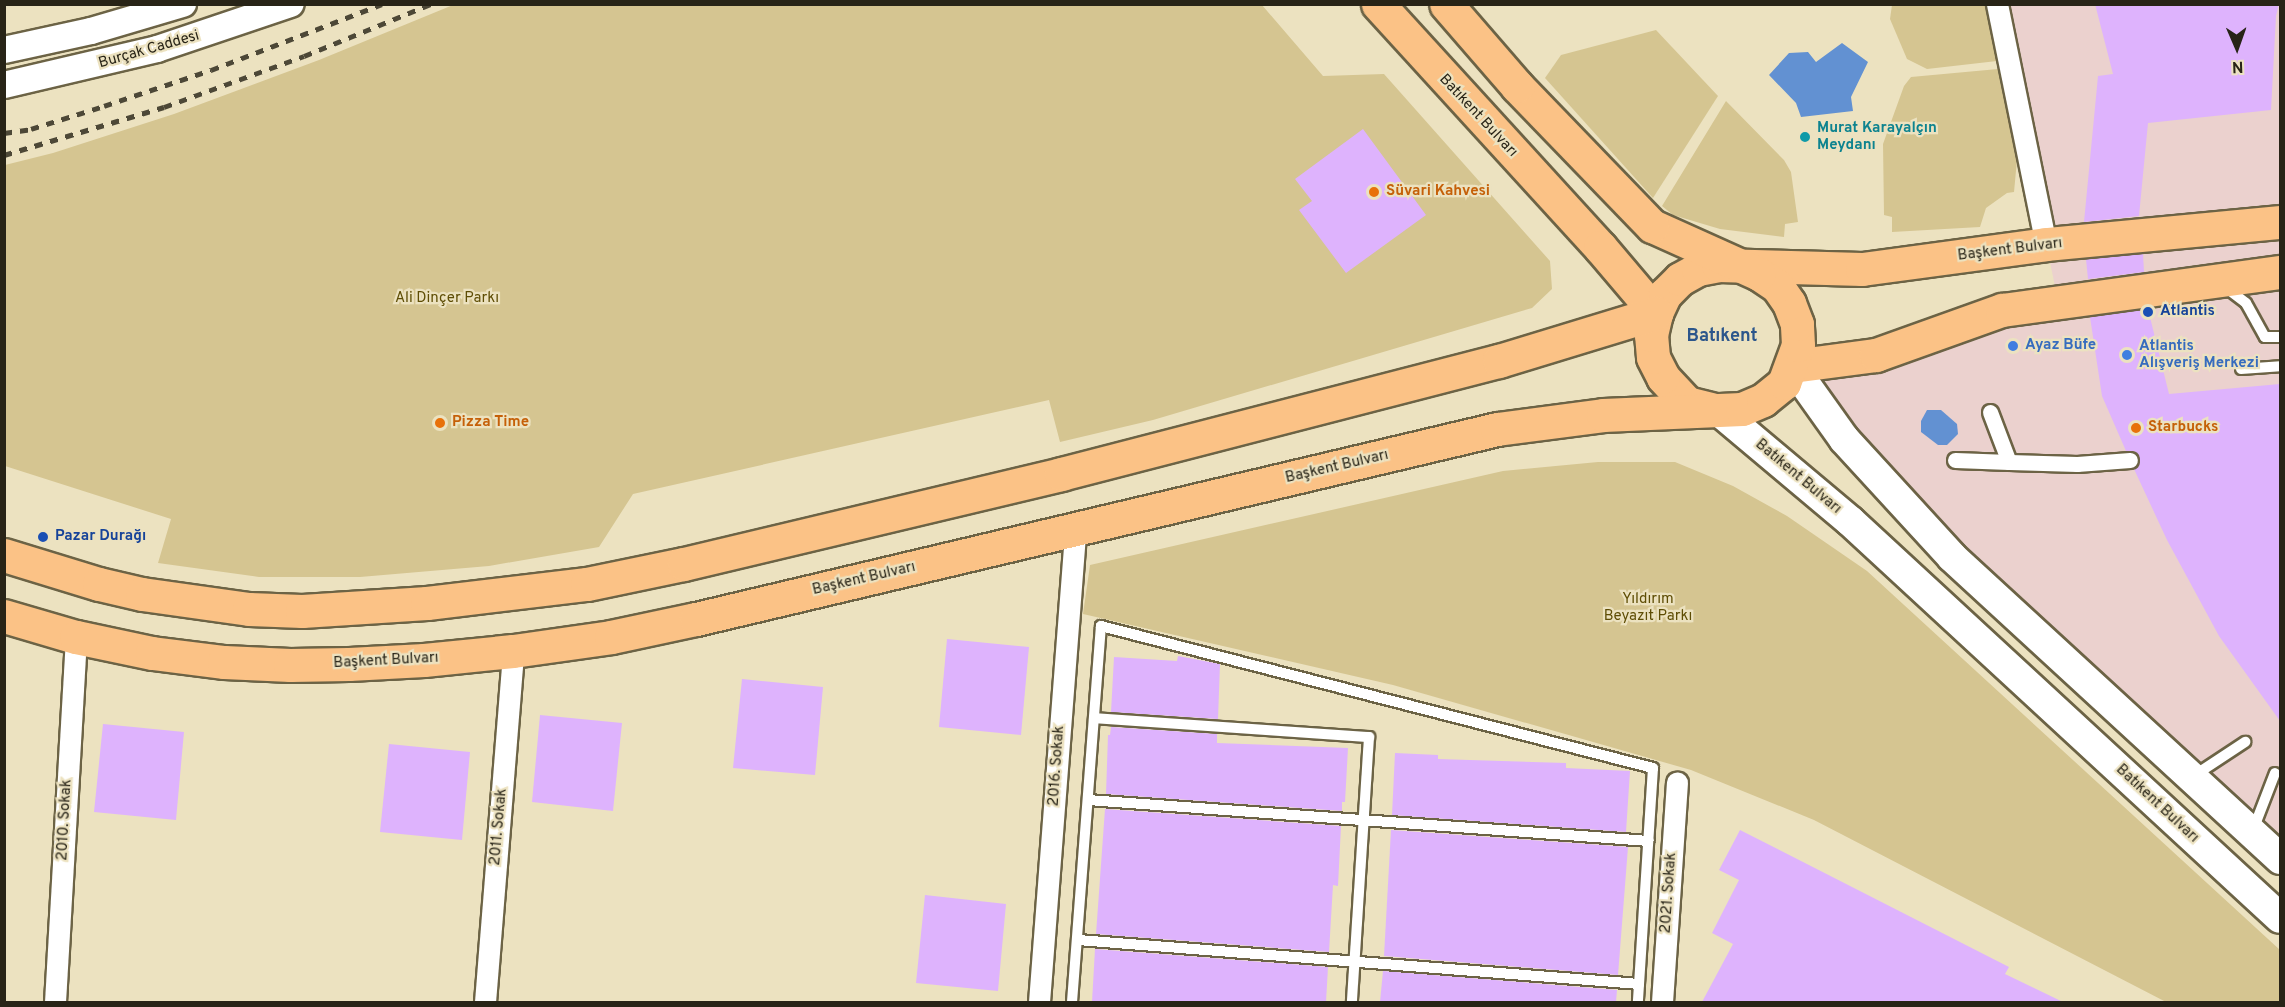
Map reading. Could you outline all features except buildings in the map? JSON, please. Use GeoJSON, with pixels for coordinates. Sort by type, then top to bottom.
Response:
{"type":"FeatureCollection","features":[{"type":"Feature","properties":{"kind":"main road","name":"Batıkent Bulvarı"},"geometry":{"type":"LineString","coordinates":[[1378,4],[1600,247],[1656,313],[1651,334],[1653,357],[1663,377],[1687,403],[1719,411],[1850,521],[2280,918]]}},
{"type":"Feature","properties":{"kind":"main road"},"geometry":{"type":"LineString","coordinates":[[1446,4],[1517,86],[1652,226],[1759,274],[1777,286],[1790,303],[1798,345],[1784,383],[1763,400],[1742,409],[1719,411]]}},
{"type":"Feature","properties":{"kind":"main road","name":"Başkent Bulvarı"},"geometry":{"type":"LineString","coordinates":[[1739,266],[1862,269],[2046,244],[2280,222]]}},
{"type":"Feature","properties":{"kind":"main road"},"geometry":{"type":"LineString","coordinates":[[4,555],[99,584],[142,594],[249,609],[353,609],[427,603],[569,586],[684,564],[1061,474],[1498,361],[1656,313],[1665,294],[1680,279],[1698,269],[1718,265],[1739,266]]}},
{"type":"Feature","properties":{"kind":"main road"},"geometry":{"type":"LineString","coordinates":[[1792,366],[1876,355],[2002,310],[2280,272]]}},
{"type":"Feature","properties":{"kind":"main road"},"geometry":{"type":"LineString","coordinates":[[1792,366],[1844,439],[1952,557],[2280,859]]}},
{"type":"Feature","properties":{"kind":"main road","name":"Başkent Bulvarı"},"geometry":{"type":"LineString","coordinates":[[4,616],[76,637],[172,656],[290,665],[424,660],[513,651],[611,637],[696,619],[1497,429],[1604,414],[1719,411]]}},
{"type":"Feature","properties":{"kind":"street"},"geometry":{"type":"LineString","coordinates":[[4,50],[92,31],[183,4]]}},
{"type":"Feature","properties":{"kind":"street","name":"Burçak Caddesi"},"geometry":{"type":"LineString","coordinates":[[4,85],[157,49],[291,4]]}},
{"type":"Feature","properties":{"kind":"street"},"geometry":{"type":"LineString","coordinates":[[1997,4],[2046,244]]}},
{"type":"Feature","properties":{"kind":"street"},"geometry":{"type":"LineString","coordinates":[[1990,412],[2009,462]]}},
{"type":"Feature","properties":{"kind":"street"},"geometry":{"type":"LineString","coordinates":[[1956,460],[2077,464],[2130,460]]}},
{"type":"Feature","properties":{"kind":"street","name":"2016. Sokak"},"geometry":{"type":"LineString","coordinates":[[1039,1002],[1075,529]]}},
{"type":"Feature","properties":{"kind":"street","name":"2010. Sokak"},"geometry":{"type":"LineString","coordinates":[[55,1002],[76,637]]}},
{"type":"Feature","properties":{"kind":"street","name":"2011. Sokak"},"geometry":{"type":"LineString","coordinates":[[485,1002],[513,651]]}},
{"type":"Feature","properties":{"kind":"street","name":"2021. Sokak"},"geometry":{"type":"LineString","coordinates":[[1662,1002],[1677,783]]}},
{"type":"Feature","properties":{"kind":"lane"},"geometry":{"type":"LineString","coordinates":[[2216,280],[2246,303],[2265,337],[2280,337]]}},
{"type":"Feature","properties":{"kind":"lane"},"geometry":{"type":"LineString","coordinates":[[2241,369],[2280,366]]}},
{"type":"Feature","properties":{"kind":"lane"},"geometry":{"type":"LineString","coordinates":[[1072,1002],[1101,626],[1653,768],[1638,1002]]}},
{"type":"Feature","properties":{"kind":"lane"},"geometry":{"type":"LineString","coordinates":[[1094,718],[1369,737],[1352,1002]]}},
{"type":"Feature","properties":{"kind":"lane"},"geometry":{"type":"LineString","coordinates":[[2192,777],[2245,742]]}},
{"type":"Feature","properties":{"kind":"lane"},"geometry":{"type":"LineString","coordinates":[[2252,833],[2275,773]]}},
{"type":"Feature","properties":{"kind":"lane"},"geometry":{"type":"LineString","coordinates":[[1088,800],[1649,841]]}},
{"type":"Feature","properties":{"kind":"lane"},"geometry":{"type":"LineString","coordinates":[[1078,940],[1639,984]]}},
{"type":"Feature","properties":{"kind":"shaded area","name":"Atlantis"},"geometry":{"type":"Polygon","coordinates":[[[1997,5],[2280,5],[2280,859],[1952,557],[1792,366],[2058,301],[1997,5]]]}},
{"type":"Feature","properties":{"kind":"green space","name":"Ali Dinçer Parkı"},"geometry":{"type":"Polygon","coordinates":[[[453,5],[1262,5],[1323,76],[1384,74],[1550,261],[1552,289],[1532,308],[1153,420],[1060,442],[1049,400],[633,494],[599,547],[489,566],[360,577],[259,577],[158,563],[171,519],[5,466],[5,165],[53,153],[174,114],[319,60],[453,5]]]}},
{"type":"Feature","properties":{"kind":"green space"},"geometry":{"type":"Polygon","coordinates":[[[1892,5],[1985,5],[1997,61],[1927,69],[1907,59],[1890,19],[1892,5]]]}},
{"type":"Feature","properties":{"kind":"green space"},"geometry":{"type":"Polygon","coordinates":[[[1656,30],[1718,96],[1653,198],[1545,78],[1561,55],[1656,30]]]}},
{"type":"Feature","properties":{"kind":"green space"},"geometry":{"type":"Polygon","coordinates":[[[1998,69],[2017,160],[2014,192],[2007,193],[1986,208],[1980,227],[1892,232],[1892,217],[1884,215],[1883,144],[1904,86],[1911,77],[1998,69]]]}},
{"type":"Feature","properties":{"kind":"green space"},"geometry":{"type":"Polygon","coordinates":[[[1726,101],[1784,160],[1791,172],[1798,222],[1785,224],[1784,237],[1720,229],[1673,215],[1662,206],[1726,101]]]}},
{"type":"Feature","properties":{"kind":"green space","name":"Yıldırım Beyazıt Parkı"},"geometry":{"type":"Polygon","coordinates":[[[1598,462],[1675,462],[1733,486],[1787,516],[1867,571],[2280,950],[2280,1002],[2166,1002],[1814,820],[1691,770],[1393,685],[1083,614],[1090,565],[1503,471],[1598,462]]]}},
{"type":"Feature","properties":{"kind":"water"},"geometry":{"type":"Polygon","coordinates":[[[1842,43],[1868,62],[1851,97],[1853,111],[1801,117],[1796,103],[1769,75],[1789,53],[1808,52],[1816,62],[1842,43]]]}},
{"type":"Feature","properties":{"kind":"water"},"geometry":{"type":"Polygon","coordinates":[[[1927,410],[1941,410],[1957,424],[1958,434],[1947,445],[1938,445],[1921,432],[1921,421],[1927,410]]]}},
{"type":"Feature","properties":{"kind":"railway"},"geometry":{"type":"LineString","coordinates":[[4,133],[31,129],[211,70],[382,4]]}},
{"type":"Feature","properties":{"kind":"railway"},"geometry":{"type":"LineString","coordinates":[[4,155],[164,107],[304,56],[431,4]]}},
{"type":"Feature","properties":{"kind":"place","name":"Murat Karayalçın Meydanı"},"geometry":{"type":"Point","coordinates":[1805,137]}},
{"type":"Feature","properties":{"kind":"place","name":"Süvari Kahvesi"},"geometry":{"type":"Point","coordinates":[1374,192]}},
{"type":"Feature","properties":{"kind":"place","name":"Atlantis"},"geometry":{"type":"Point","coordinates":[2148,312]}},
{"type":"Feature","properties":{"kind":"place","name":"Ayaz Büfe"},"geometry":{"type":"Point","coordinates":[2013,346]}},
{"type":"Feature","properties":{"kind":"place","name":"Atlantis Alışveriş Merkezi"},"geometry":{"type":"Point","coordinates":[2127,355]}},
{"type":"Feature","properties":{"kind":"place","name":"Pizza Time"},"geometry":{"type":"Point","coordinates":[440,423]}},
{"type":"Feature","properties":{"kind":"place","name":"Starbucks"},"geometry":{"type":"Point","coordinates":[2136,428]}},
{"type":"Feature","properties":{"kind":"place","name":"Pazar Durağı"},"geometry":{"type":"Point","coordinates":[43,537]}},
{"type":"Feature","properties":{"kind":"district","name":"Batıkent"},"geometry":{"type":"Point","coordinates":[1722,337]}}]}
